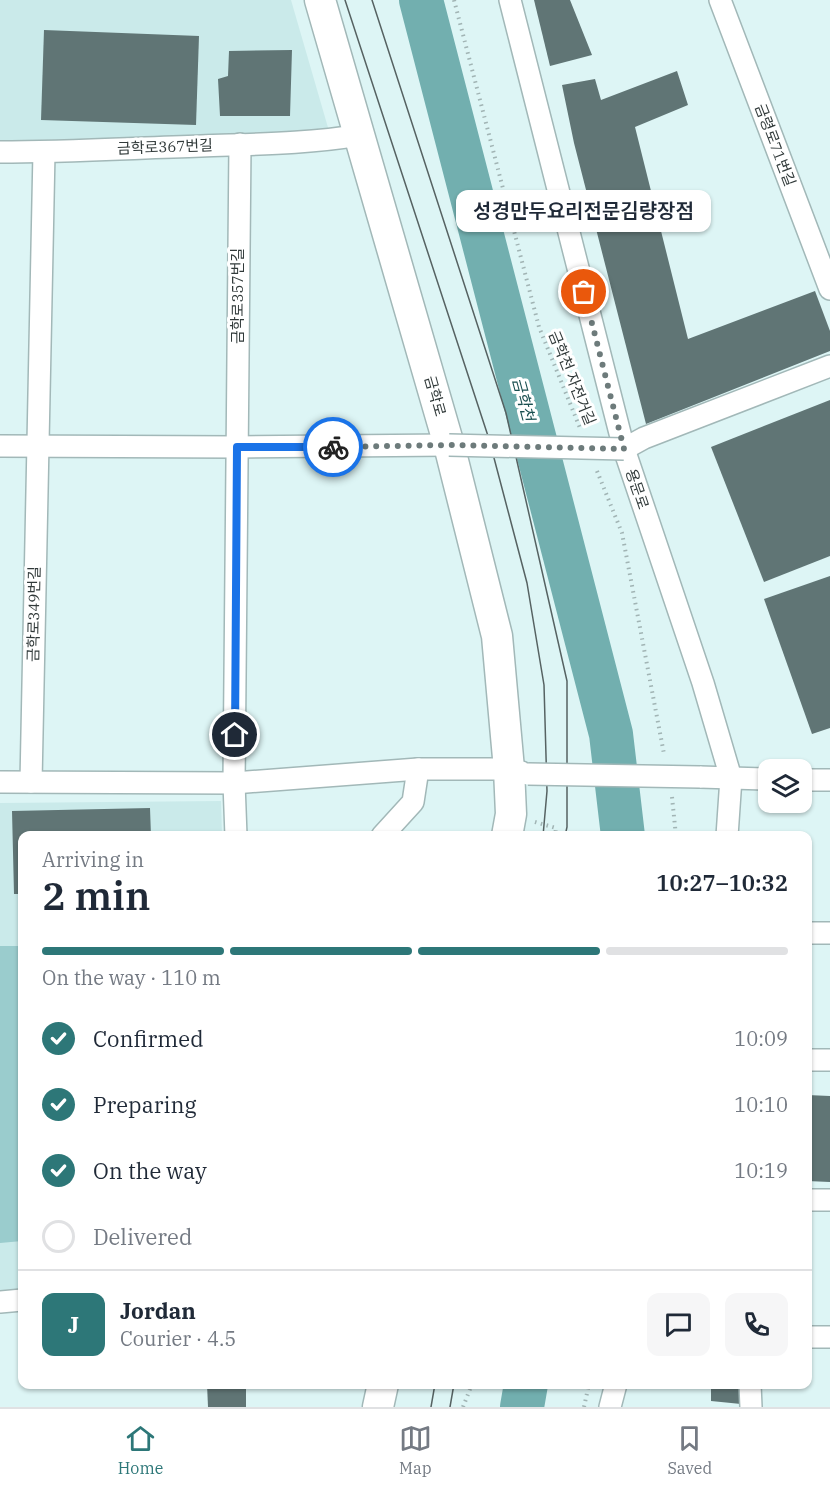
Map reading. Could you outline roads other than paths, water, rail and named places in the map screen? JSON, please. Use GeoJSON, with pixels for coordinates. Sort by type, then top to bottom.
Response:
{"type":"FeatureCollection","features":[{"type":"Feature","properties":{"kind":"main road","name":"금학로"},"geometry":{"type":"LineString","coordinates":[[320,0],[449,445],[497,636],[518,772],[508,831]]}},
{"type":"Feature","properties":{"kind":"main road"},"geometry":{"type":"LineString","coordinates":[[378,1407],[382,1389]]}},
{"type":"Feature","properties":{"kind":"street","name":"용문로"},"geometry":{"type":"LineString","coordinates":[[510,0],[624,449],[703,682],[731,778],[727,831]]}},
{"type":"Feature","properties":{"kind":"street","name":"금령로71번길"},"geometry":{"type":"LineString","coordinates":[[720,0],[830,289]]}},
{"type":"Feature","properties":{"kind":"street","name":"금학로367번길"},"geometry":{"type":"LineString","coordinates":[[0,152],[330,140],[360,135]]}},
{"type":"Feature","properties":{"kind":"street","name":"금학로357번길"},"geometry":{"type":"LineString","coordinates":[[237,447],[240,144]]}},
{"type":"Feature","properties":{"kind":"street"},"geometry":{"type":"LineString","coordinates":[[38,446],[44,152]]}},
{"type":"Feature","properties":{"kind":"street"},"geometry":{"type":"LineString","coordinates":[[0,446],[449,445],[624,449],[644,438],[830,366]]}},
{"type":"Feature","properties":{"kind":"street","name":"금학로349번길"},"geometry":{"type":"LineString","coordinates":[[31,782],[38,446]]}},
{"type":"Feature","properties":{"kind":"street"},"geometry":{"type":"LineString","coordinates":[[236,831],[234,783],[237,447]]}},
{"type":"Feature","properties":{"kind":"street"},"geometry":{"type":"LineString","coordinates":[[387,831],[413,802],[418,769]]}},
{"type":"Feature","properties":{"kind":"street"},"geometry":{"type":"LineString","coordinates":[[0,782],[234,783],[418,769],[758,779]]}},
{"type":"Feature","properties":{"kind":"street"},"geometry":{"type":"LineString","coordinates":[[812,780],[830,780]]}},
{"type":"Feature","properties":{"kind":"street"},"geometry":{"type":"LineString","coordinates":[[812,933],[830,933]]}},
{"type":"Feature","properties":{"kind":"street"},"geometry":{"type":"LineString","coordinates":[[812,1060],[830,1060]]}},
{"type":"Feature","properties":{"kind":"street"},"geometry":{"type":"LineString","coordinates":[[812,1200],[830,1200]]}},
{"type":"Feature","properties":{"kind":"street"},"geometry":{"type":"LineString","coordinates":[[0,1302],[18,1300]]}},
{"type":"Feature","properties":{"kind":"street"},"geometry":{"type":"LineString","coordinates":[[812,1337],[830,1337]]}},
{"type":"Feature","properties":{"kind":"street"},"geometry":{"type":"LineString","coordinates":[[610,1407],[615,1389]]}},
{"type":"Feature","properties":{"kind":"street"},"geometry":{"type":"LineString","coordinates":[[750,1389],[751,1407]]}},
{"type":"Feature","properties":{"kind":"waterway","name":"금학천"},"geometry":{"type":"LineString","coordinates":[[421,0],[611,734],[622,831]]}},
{"type":"Feature","properties":{"kind":"waterway","name":"금학천"},"geometry":{"type":"LineString","coordinates":[[522,1407],[525,1389]]}},
{"type":"Feature","properties":{"kind":"tram line"},"geometry":{"type":"LineString","coordinates":[[345,0],[489,439],[527,583],[544,685],[547,791],[543,831]]}},
{"type":"Feature","properties":{"kind":"tram line"},"geometry":{"type":"LineString","coordinates":[[372,0],[506,413],[567,681],[566,831]]}},
{"type":"Feature","properties":{"kind":"tram line"},"geometry":{"type":"LineString","coordinates":[[431,1407],[434,1389]]}},
{"type":"Feature","properties":{"kind":"tram line"},"geometry":{"type":"LineString","coordinates":[[450,1407],[453,1389]]}},
{"type":"Feature","properties":{"kind":"place","name":"성경만두요리전문김량장점"},"geometry":{"type":"Point","coordinates":[584,292]}}]}
